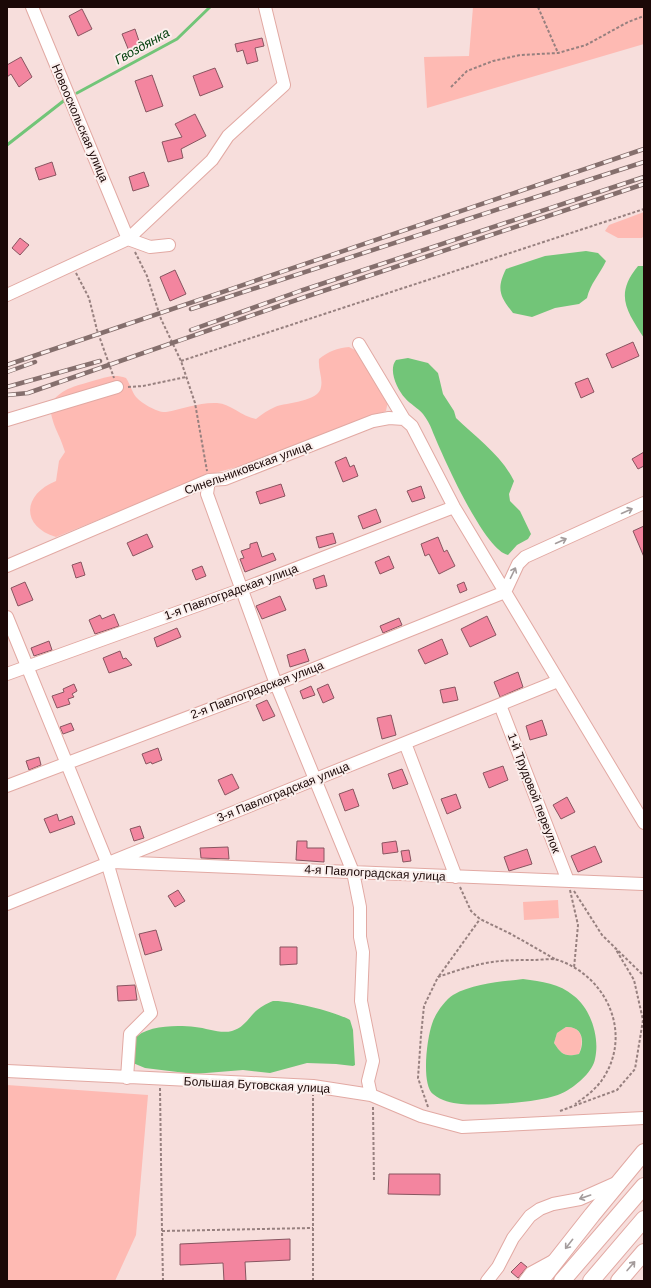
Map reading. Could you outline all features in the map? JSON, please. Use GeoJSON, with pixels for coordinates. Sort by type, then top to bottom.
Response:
{"type":"FeatureCollection","features":[{"type":"Feature","properties":{"kind":"main road"},"geometry":{"type":"LineString","coordinates":[[540,1281],[643,1152]]}},
{"type":"Feature","properties":{"kind":"main road"},"geometry":{"type":"LineString","coordinates":[[562,1281],[644,1186]]}},
{"type":"Feature","properties":{"kind":"main road"},"geometry":{"type":"LineString","coordinates":[[591,1281],[644,1219]]}},
{"type":"Feature","properties":{"kind":"main road"},"geometry":{"type":"LineString","coordinates":[[619,1281],[644,1252]]}},
{"type":"Feature","properties":{"kind":"street","name":"Новооскольская улица"},"geometry":{"type":"LineString","coordinates":[[32,7],[128,239]]}},
{"type":"Feature","properties":{"kind":"street"},"geometry":{"type":"LineString","coordinates":[[7,295],[128,239],[212,160],[228,136],[284,85],[266,7]]}},
{"type":"Feature","properties":{"kind":"street"},"geometry":{"type":"LineString","coordinates":[[128,239],[150,247],[169,245]]}},
{"type":"Feature","properties":{"kind":"street"},"geometry":{"type":"LineString","coordinates":[[359,344],[404,419],[412,426],[454,507],[644,823]]}},
{"type":"Feature","properties":{"kind":"street"},"geometry":{"type":"LineString","coordinates":[[7,420],[117,387]]}},
{"type":"Feature","properties":{"kind":"street","name":"Синельниковская улица"},"geometry":{"type":"LineString","coordinates":[[7,566],[209,480],[225,479],[374,421],[389,418],[404,419]]}},
{"type":"Feature","properties":{"kind":"street"},"geometry":{"type":"LineString","coordinates":[[209,480],[206,494],[240,590],[276,684],[353,872],[360,907],[360,937],[363,952],[361,1002],[373,1062],[368,1081],[372,1097]]}},
{"type":"Feature","properties":{"kind":"street"},"geometry":{"type":"LineString","coordinates":[[505,592],[518,564],[526,557],[644,503]]}},
{"type":"Feature","properties":{"kind":"street","name":"1-я Павлоградская улица"},"geometry":{"type":"LineString","coordinates":[[7,674],[240,590],[454,507]]}},
{"type":"Feature","properties":{"kind":"street","name":"2-я Павлоградская улица"},"geometry":{"type":"LineString","coordinates":[[7,786],[276,684],[505,592]]}},
{"type":"Feature","properties":{"kind":"street"},"geometry":{"type":"LineString","coordinates":[[7,617],[107,862],[151,1013],[130,1034],[127,1078]]}},
{"type":"Feature","properties":{"kind":"street","name":"3-я Павлоградская улица"},"geometry":{"type":"LineString","coordinates":[[7,904],[107,862],[558,681]]}},
{"type":"Feature","properties":{"kind":"street","name":"1-й Трудовой переулок"},"geometry":{"type":"LineString","coordinates":[[500,705],[568,881]]}},
{"type":"Feature","properties":{"kind":"street"},"geometry":{"type":"LineString","coordinates":[[405,742],[456,877]]}},
{"type":"Feature","properties":{"kind":"street","name":"4-я Павлоградская улица"},"geometry":{"type":"LineString","coordinates":[[107,862],[642,884]]}},
{"type":"Feature","properties":{"kind":"street","name":"Большая Бутовская улица"},"geometry":{"type":"LineString","coordinates":[[7,1071],[160,1080],[313,1086],[387,1100],[421,1116],[462,1126],[644,1118]]}},
{"type":"Feature","properties":{"kind":"street"},"geometry":{"type":"LineString","coordinates":[[628,1119],[638,1122],[644,1126]]}},
{"type":"Feature","properties":{"kind":"street"},"geometry":{"type":"LineString","coordinates":[[487,1281],[498,1267],[517,1232],[530,1216],[540,1209],[553,1204],[580,1199],[620,1181]]}},
{"type":"Feature","properties":{"kind":"street"},"geometry":{"type":"LineString","coordinates":[[525,1281],[531,1273],[558,1259]]}},
{"type":"Feature","properties":{"kind":"path"},"geometry":{"type":"LineString","coordinates":[[538,7],[558,53]]}},
{"type":"Feature","properties":{"kind":"path"},"geometry":{"type":"LineString","coordinates":[[451,86],[467,71],[493,61],[520,55],[558,53],[586,45],[628,22],[644,16]]}},
{"type":"Feature","properties":{"kind":"path"},"geometry":{"type":"LineString","coordinates":[[181,361],[644,209]]}},
{"type":"Feature","properties":{"kind":"path"},"geometry":{"type":"LineString","coordinates":[[128,239],[147,276],[162,319],[181,361],[195,403],[209,480]]}},
{"type":"Feature","properties":{"kind":"path"},"geometry":{"type":"LineString","coordinates":[[72,265],[89,298],[97,330],[117,387],[143,386],[186,377]]}},
{"type":"Feature","properties":{"kind":"path"},"geometry":{"type":"LineString","coordinates":[[456,877],[471,911],[480,919],[511,934],[556,960],[574,968],[592,981],[603,992],[617,1032],[614,1056],[602,1081],[575,1104]]}},
{"type":"Feature","properties":{"kind":"path"},"geometry":{"type":"LineString","coordinates":[[568,881],[602,935],[644,976]]}},
{"type":"Feature","properties":{"kind":"path"},"geometry":{"type":"LineString","coordinates":[[568,881],[578,925],[574,968]]}},
{"type":"Feature","properties":{"kind":"path"},"geometry":{"type":"LineString","coordinates":[[422,1107],[428,1110],[418,1078],[424,1006],[438,977],[480,919]]}},
{"type":"Feature","properties":{"kind":"path"},"geometry":{"type":"LineString","coordinates":[[554,1113],[575,1104],[617,1090],[634,1069],[643,1020],[634,980],[615,948]]}},
{"type":"Feature","properties":{"kind":"path"},"geometry":{"type":"LineString","coordinates":[[438,977],[465,968],[500,961],[556,960]]}},
{"type":"Feature","properties":{"kind":"path"},"geometry":{"type":"LineString","coordinates":[[160,1080],[163,1281]]}},
{"type":"Feature","properties":{"kind":"path"},"geometry":{"type":"LineString","coordinates":[[313,1086],[313,1281]]}},
{"type":"Feature","properties":{"kind":"path"},"geometry":{"type":"LineString","coordinates":[[372,1097],[374,1182]]}},
{"type":"Feature","properties":{"kind":"path"},"geometry":{"type":"LineString","coordinates":[[162,1231],[313,1228]]}},
{"type":"Feature","properties":{"kind":"shaded area"},"geometry":{"type":"Polygon","coordinates":[[[473,7],[644,7],[644,44],[427,108],[424,57],[469,56],[473,7]]]}},
{"type":"Feature","properties":{"kind":"shaded area"},"geometry":{"type":"Polygon","coordinates":[[[644,212],[644,236],[642,238],[618,238],[605,231],[609,225],[644,212]]]}},
{"type":"Feature","properties":{"kind":"shaded area"},"geometry":{"type":"Polygon","coordinates":[[[586,251],[598,253],[606,261],[590,288],[587,298],[579,304],[555,308],[532,317],[513,313],[502,297],[500,287],[506,269],[545,256],[586,251]]]}},
{"type":"Feature","properties":{"kind":"shaded area"},"geometry":{"type":"Polygon","coordinates":[[[638,266],[644,266],[644,338],[628,311],[625,294],[626,286],[638,266]]]}},
{"type":"Feature","properties":{"kind":"shaded area"},"geometry":{"type":"Polygon","coordinates":[[[349,347],[359,352],[388,401],[386,411],[237,467],[211,474],[56,537],[44,532],[31,518],[30,510],[32,502],[37,494],[45,487],[56,481],[59,461],[65,452],[52,418],[50,404],[55,398],[65,391],[96,380],[111,376],[118,376],[126,378],[138,399],[146,405],[159,411],[166,412],[198,405],[217,403],[256,419],[265,412],[280,405],[302,401],[315,396],[321,387],[319,359],[333,350],[349,347]]]}},
{"type":"Feature","properties":{"kind":"shaded area"},"geometry":{"type":"Polygon","coordinates":[[[408,358],[428,363],[438,373],[443,394],[454,411],[456,418],[496,455],[503,463],[514,481],[509,494],[510,501],[520,511],[531,534],[528,539],[517,545],[508,555],[498,549],[487,537],[454,479],[427,420],[399,390],[393,374],[394,364],[396,360],[408,358]]]}},
{"type":"Feature","properties":{"kind":"shaded area"},"geometry":{"type":"Polygon","coordinates":[[[558,900],[559,918],[524,920],[523,902],[558,900]]]}},
{"type":"Feature","properties":{"kind":"shaded area"},"geometry":{"type":"Polygon","coordinates":[[[523,979],[544,982],[562,988],[574,996],[585,1008],[593,1024],[596,1042],[594,1064],[588,1072],[580,1081],[568,1090],[547,1098],[532,1101],[471,1105],[443,1100],[433,1094],[429,1089],[427,1081],[427,1050],[433,1020],[444,1004],[453,995],[478,985],[523,979]],[[566,1027],[557,1033],[554,1043],[562,1053],[567,1055],[579,1054],[582,1045],[579,1032],[572,1027],[566,1027]]]}},
{"type":"Feature","properties":{"kind":"shaded area"},"geometry":{"type":"Polygon","coordinates":[[[273,1001],[290,1002],[312,1007],[350,1020],[353,1030],[355,1065],[307,1063],[270,1073],[243,1070],[194,1074],[145,1068],[133,1063],[133,1040],[146,1031],[170,1026],[187,1026],[223,1032],[232,1031],[246,1022],[260,1008],[273,1001]]]}},
{"type":"Feature","properties":{"kind":"shaded area"},"geometry":{"type":"Polygon","coordinates":[[[566,1027],[576,1029],[581,1035],[581,1049],[579,1054],[564,1054],[554,1043],[557,1033],[566,1027]]]}},
{"type":"Feature","properties":{"kind":"shaded area"},"geometry":{"type":"Polygon","coordinates":[[[7,1085],[148,1095],[136,1235],[115,1281],[7,1281],[7,1085]]]}},
{"type":"Feature","properties":{"kind":"building"},"geometry":{"type":"Polygon","coordinates":[[[82,9],[92,29],[78,36],[69,16],[82,9]]]}},
{"type":"Feature","properties":{"kind":"building"},"geometry":{"type":"Polygon","coordinates":[[[135,29],[141,47],[129,51],[122,34],[135,29]]]}},
{"type":"Feature","properties":{"kind":"building"},"geometry":{"type":"Polygon","coordinates":[[[262,38],[264,46],[255,48],[258,61],[247,64],[243,50],[237,52],[235,44],[262,38]]]}},
{"type":"Feature","properties":{"kind":"building"},"geometry":{"type":"Polygon","coordinates":[[[21,57],[32,77],[19,87],[11,74],[7,77],[7,65],[21,57]]]}},
{"type":"Feature","properties":{"kind":"building"},"geometry":{"type":"Polygon","coordinates":[[[215,68],[223,87],[200,96],[193,76],[215,68]]]}},
{"type":"Feature","properties":{"kind":"building"},"geometry":{"type":"Polygon","coordinates":[[[152,75],[163,106],[146,112],[135,81],[152,75]]]}},
{"type":"Feature","properties":{"kind":"building"},"geometry":{"type":"Polygon","coordinates":[[[195,114],[206,136],[181,149],[183,158],[168,162],[162,142],[182,137],[175,124],[195,114]]]}},
{"type":"Feature","properties":{"kind":"building"},"geometry":{"type":"Polygon","coordinates":[[[52,162],[56,175],[39,180],[35,168],[52,162]]]}},
{"type":"Feature","properties":{"kind":"building"},"geometry":{"type":"Polygon","coordinates":[[[144,172],[149,186],[133,191],[129,177],[144,172]]]}},
{"type":"Feature","properties":{"kind":"building"},"geometry":{"type":"Polygon","coordinates":[[[20,238],[29,245],[20,255],[12,248],[20,238]]]}},
{"type":"Feature","properties":{"kind":"building"},"geometry":{"type":"Polygon","coordinates":[[[175,270],[186,294],[170,301],[160,277],[175,270]]]}},
{"type":"Feature","properties":{"kind":"building"},"geometry":{"type":"Polygon","coordinates":[[[633,342],[639,356],[612,368],[606,354],[633,342]]]}},
{"type":"Feature","properties":{"kind":"building"},"geometry":{"type":"Polygon","coordinates":[[[588,378],[594,392],[581,398],[575,383],[588,378]]]}},
{"type":"Feature","properties":{"kind":"building"},"geometry":{"type":"Polygon","coordinates":[[[644,452],[644,466],[638,469],[632,459],[644,452]]]}},
{"type":"Feature","properties":{"kind":"building"},"geometry":{"type":"Polygon","coordinates":[[[346,457],[350,467],[354,465],[358,476],[343,482],[335,462],[346,457]]]}},
{"type":"Feature","properties":{"kind":"building"},"geometry":{"type":"Polygon","coordinates":[[[281,484],[285,496],[260,504],[256,492],[281,484]]]}},
{"type":"Feature","properties":{"kind":"building"},"geometry":{"type":"Polygon","coordinates":[[[421,486],[425,498],[412,502],[407,491],[421,486]]]}},
{"type":"Feature","properties":{"kind":"building"},"geometry":{"type":"Polygon","coordinates":[[[376,509],[381,522],[363,529],[358,516],[376,509]]]}},
{"type":"Feature","properties":{"kind":"building"},"geometry":{"type":"Polygon","coordinates":[[[644,526],[644,557],[633,531],[644,526]]]}},
{"type":"Feature","properties":{"kind":"building"},"geometry":{"type":"Polygon","coordinates":[[[333,533],[336,543],[319,548],[316,537],[333,533]]]}},
{"type":"Feature","properties":{"kind":"building"},"geometry":{"type":"Polygon","coordinates":[[[147,534],[153,547],[133,556],[127,543],[147,534]]]}},
{"type":"Feature","properties":{"kind":"building"},"geometry":{"type":"Polygon","coordinates":[[[438,537],[444,552],[447,550],[455,566],[439,574],[429,554],[425,556],[421,544],[438,537]]]}},
{"type":"Feature","properties":{"kind":"building"},"geometry":{"type":"Polygon","coordinates":[[[257,542],[262,557],[273,553],[276,560],[245,572],[240,559],[244,558],[241,551],[250,548],[250,544],[257,542]]]}},
{"type":"Feature","properties":{"kind":"building"},"geometry":{"type":"Polygon","coordinates":[[[389,556],[394,568],[380,574],[375,562],[389,556]]]}},
{"type":"Feature","properties":{"kind":"building"},"geometry":{"type":"Polygon","coordinates":[[[81,562],[85,575],[76,578],[72,565],[81,562]]]}},
{"type":"Feature","properties":{"kind":"building"},"geometry":{"type":"Polygon","coordinates":[[[202,566],[206,576],[196,580],[192,570],[202,566]]]}},
{"type":"Feature","properties":{"kind":"building"},"geometry":{"type":"Polygon","coordinates":[[[324,575],[327,586],[316,589],[313,579],[324,575]]]}},
{"type":"Feature","properties":{"kind":"building"},"geometry":{"type":"Polygon","coordinates":[[[25,582],[33,600],[18,606],[11,588],[25,582]]]}},
{"type":"Feature","properties":{"kind":"building"},"geometry":{"type":"Polygon","coordinates":[[[464,582],[467,590],[460,593],[457,585],[464,582]]]}},
{"type":"Feature","properties":{"kind":"building"},"geometry":{"type":"Polygon","coordinates":[[[280,596],[286,610],[262,619],[256,606],[280,596]]]}},
{"type":"Feature","properties":{"kind":"building"},"geometry":{"type":"Polygon","coordinates":[[[114,614],[119,626],[95,634],[89,620],[100,615],[102,619],[114,614]]]}},
{"type":"Feature","properties":{"kind":"building"},"geometry":{"type":"Polygon","coordinates":[[[487,616],[496,635],[470,647],[461,629],[487,616]]]}},
{"type":"Feature","properties":{"kind":"building"},"geometry":{"type":"Polygon","coordinates":[[[399,618],[402,625],[383,633],[380,626],[399,618]]]}},
{"type":"Feature","properties":{"kind":"building"},"geometry":{"type":"Polygon","coordinates":[[[177,628],[181,637],[157,647],[154,638],[177,628]]]}},
{"type":"Feature","properties":{"kind":"building"},"geometry":{"type":"Polygon","coordinates":[[[442,639],[448,654],[425,664],[418,650],[442,639]]]}},
{"type":"Feature","properties":{"kind":"building"},"geometry":{"type":"Polygon","coordinates":[[[49,641],[52,650],[34,656],[31,648],[49,641]]]}},
{"type":"Feature","properties":{"kind":"building"},"geometry":{"type":"Polygon","coordinates":[[[305,649],[309,661],[290,667],[287,655],[305,649]]]}},
{"type":"Feature","properties":{"kind":"building"},"geometry":{"type":"Polygon","coordinates":[[[120,651],[123,659],[126,658],[132,665],[109,673],[103,658],[120,651]]]}},
{"type":"Feature","properties":{"kind":"building"},"geometry":{"type":"Polygon","coordinates":[[[518,672],[523,687],[500,697],[494,682],[518,672]]]}},
{"type":"Feature","properties":{"kind":"building"},"geometry":{"type":"Polygon","coordinates":[[[74,684],[77,691],[72,694],[74,697],[68,699],[70,704],[57,708],[52,696],[64,692],[63,689],[74,684]]]}},
{"type":"Feature","properties":{"kind":"building"},"geometry":{"type":"Polygon","coordinates":[[[328,684],[334,698],[323,703],[317,689],[328,684]]]}},
{"type":"Feature","properties":{"kind":"building"},"geometry":{"type":"Polygon","coordinates":[[[311,686],[315,695],[303,699],[300,691],[311,686]]]}},
{"type":"Feature","properties":{"kind":"building"},"geometry":{"type":"Polygon","coordinates":[[[455,687],[458,700],[443,703],[440,690],[455,687]]]}},
{"type":"Feature","properties":{"kind":"building"},"geometry":{"type":"Polygon","coordinates":[[[267,700],[275,716],[263,721],[256,705],[267,700]]]}},
{"type":"Feature","properties":{"kind":"building"},"geometry":{"type":"Polygon","coordinates":[[[391,715],[396,735],[382,739],[377,718],[391,715]]]}},
{"type":"Feature","properties":{"kind":"building"},"geometry":{"type":"Polygon","coordinates":[[[542,720],[547,735],[530,740],[526,726],[542,720]]]}},
{"type":"Feature","properties":{"kind":"building"},"geometry":{"type":"Polygon","coordinates":[[[71,723],[74,730],[63,734],[60,727],[71,723]]]}},
{"type":"Feature","properties":{"kind":"building"},"geometry":{"type":"Polygon","coordinates":[[[158,748],[162,760],[152,764],[151,762],[146,764],[142,754],[158,748]]]}},
{"type":"Feature","properties":{"kind":"building"},"geometry":{"type":"Polygon","coordinates":[[[39,757],[41,765],[29,770],[26,761],[39,757]]]}},
{"type":"Feature","properties":{"kind":"building"},"geometry":{"type":"Polygon","coordinates":[[[503,766],[508,780],[489,788],[483,773],[503,766]]]}},
{"type":"Feature","properties":{"kind":"building"},"geometry":{"type":"Polygon","coordinates":[[[402,769],[408,784],[393,789],[388,774],[402,769]]]}},
{"type":"Feature","properties":{"kind":"building"},"geometry":{"type":"Polygon","coordinates":[[[232,774],[239,788],[225,795],[218,780],[232,774]]]}},
{"type":"Feature","properties":{"kind":"building"},"geometry":{"type":"Polygon","coordinates":[[[353,789],[359,806],[345,811],[339,794],[353,789]]]}},
{"type":"Feature","properties":{"kind":"building"},"geometry":{"type":"Polygon","coordinates":[[[456,794],[461,808],[447,814],[441,799],[456,794]]]}},
{"type":"Feature","properties":{"kind":"building"},"geometry":{"type":"Polygon","coordinates":[[[567,797],[575,812],[561,819],[553,805],[567,797]]]}},
{"type":"Feature","properties":{"kind":"building"},"geometry":{"type":"Polygon","coordinates":[[[57,814],[59,821],[72,816],[75,824],[50,833],[44,819],[57,814]]]}},
{"type":"Feature","properties":{"kind":"building"},"geometry":{"type":"Polygon","coordinates":[[[140,826],[144,838],[134,841],[130,829],[140,826]]]}},
{"type":"Feature","properties":{"kind":"building"},"geometry":{"type":"Polygon","coordinates":[[[297,841],[307,841],[307,848],[324,848],[324,862],[296,860],[297,841]]]}},
{"type":"Feature","properties":{"kind":"building"},"geometry":{"type":"Polygon","coordinates":[[[396,841],[398,852],[383,854],[382,843],[396,841]]]}},
{"type":"Feature","properties":{"kind":"building"},"geometry":{"type":"Polygon","coordinates":[[[595,846],[602,862],[578,872],[571,856],[595,846]]]}},
{"type":"Feature","properties":{"kind":"building"},"geometry":{"type":"Polygon","coordinates":[[[228,847],[229,859],[201,858],[200,848],[228,847]]]}},
{"type":"Feature","properties":{"kind":"building"},"geometry":{"type":"Polygon","coordinates":[[[527,849],[532,864],[509,871],[504,857],[527,849]]]}},
{"type":"Feature","properties":{"kind":"building"},"geometry":{"type":"Polygon","coordinates":[[[409,850],[411,861],[403,862],[401,851],[409,850]]]}},
{"type":"Feature","properties":{"kind":"building"},"geometry":{"type":"Polygon","coordinates":[[[178,890],[185,901],[175,907],[168,896],[178,890]]]}},
{"type":"Feature","properties":{"kind":"building"},"geometry":{"type":"Polygon","coordinates":[[[156,930],[162,950],[145,955],[139,934],[156,930]]]}},
{"type":"Feature","properties":{"kind":"building"},"geometry":{"type":"Polygon","coordinates":[[[280,947],[297,947],[297,964],[280,965],[280,947]]]}},
{"type":"Feature","properties":{"kind":"building"},"geometry":{"type":"Polygon","coordinates":[[[135,985],[137,1000],[118,1001],[117,986],[135,985]]]}},
{"type":"Feature","properties":{"kind":"building"},"geometry":{"type":"Polygon","coordinates":[[[389,1174],[440,1174],[440,1195],[388,1194],[389,1174]]]}},
{"type":"Feature","properties":{"kind":"building"},"geometry":{"type":"Polygon","coordinates":[[[290,1239],[290,1260],[245,1262],[246,1281],[224,1281],[223,1263],[180,1265],[180,1244],[290,1239]]]}},
{"type":"Feature","properties":{"kind":"building"},"geometry":{"type":"Polygon","coordinates":[[[521,1262],[527,1267],[518,1278],[511,1272],[521,1262]]]}},
{"type":"Feature","properties":{"kind":"waterway","name":"Гвоздянка"},"geometry":{"type":"LineString","coordinates":[[77,93],[177,39],[210,7]]}},
{"type":"Feature","properties":{"kind":"waterway","name":"Гвоздянка"},"geometry":{"type":"LineString","coordinates":[[7,145],[66,99]]}},
{"type":"Feature","properties":{"kind":"railway"},"geometry":{"type":"LineString","coordinates":[[7,365],[644,149]]}},
{"type":"Feature","properties":{"kind":"railway"},"geometry":{"type":"LineString","coordinates":[[191,309],[644,162]]}},
{"type":"Feature","properties":{"kind":"railway"},"geometry":{"type":"LineString","coordinates":[[191,330],[300,291],[644,177]]}},
{"type":"Feature","properties":{"kind":"railway"},"geometry":{"type":"LineString","coordinates":[[7,395],[28,393],[305,297],[644,184]]}},
{"type":"Feature","properties":{"kind":"railway"},"geometry":{"type":"LineString","coordinates":[[7,387],[100,361]]}},
{"type":"Feature","properties":{"kind":"railway"},"geometry":{"type":"LineString","coordinates":[[7,372],[35,362]]}}]}
